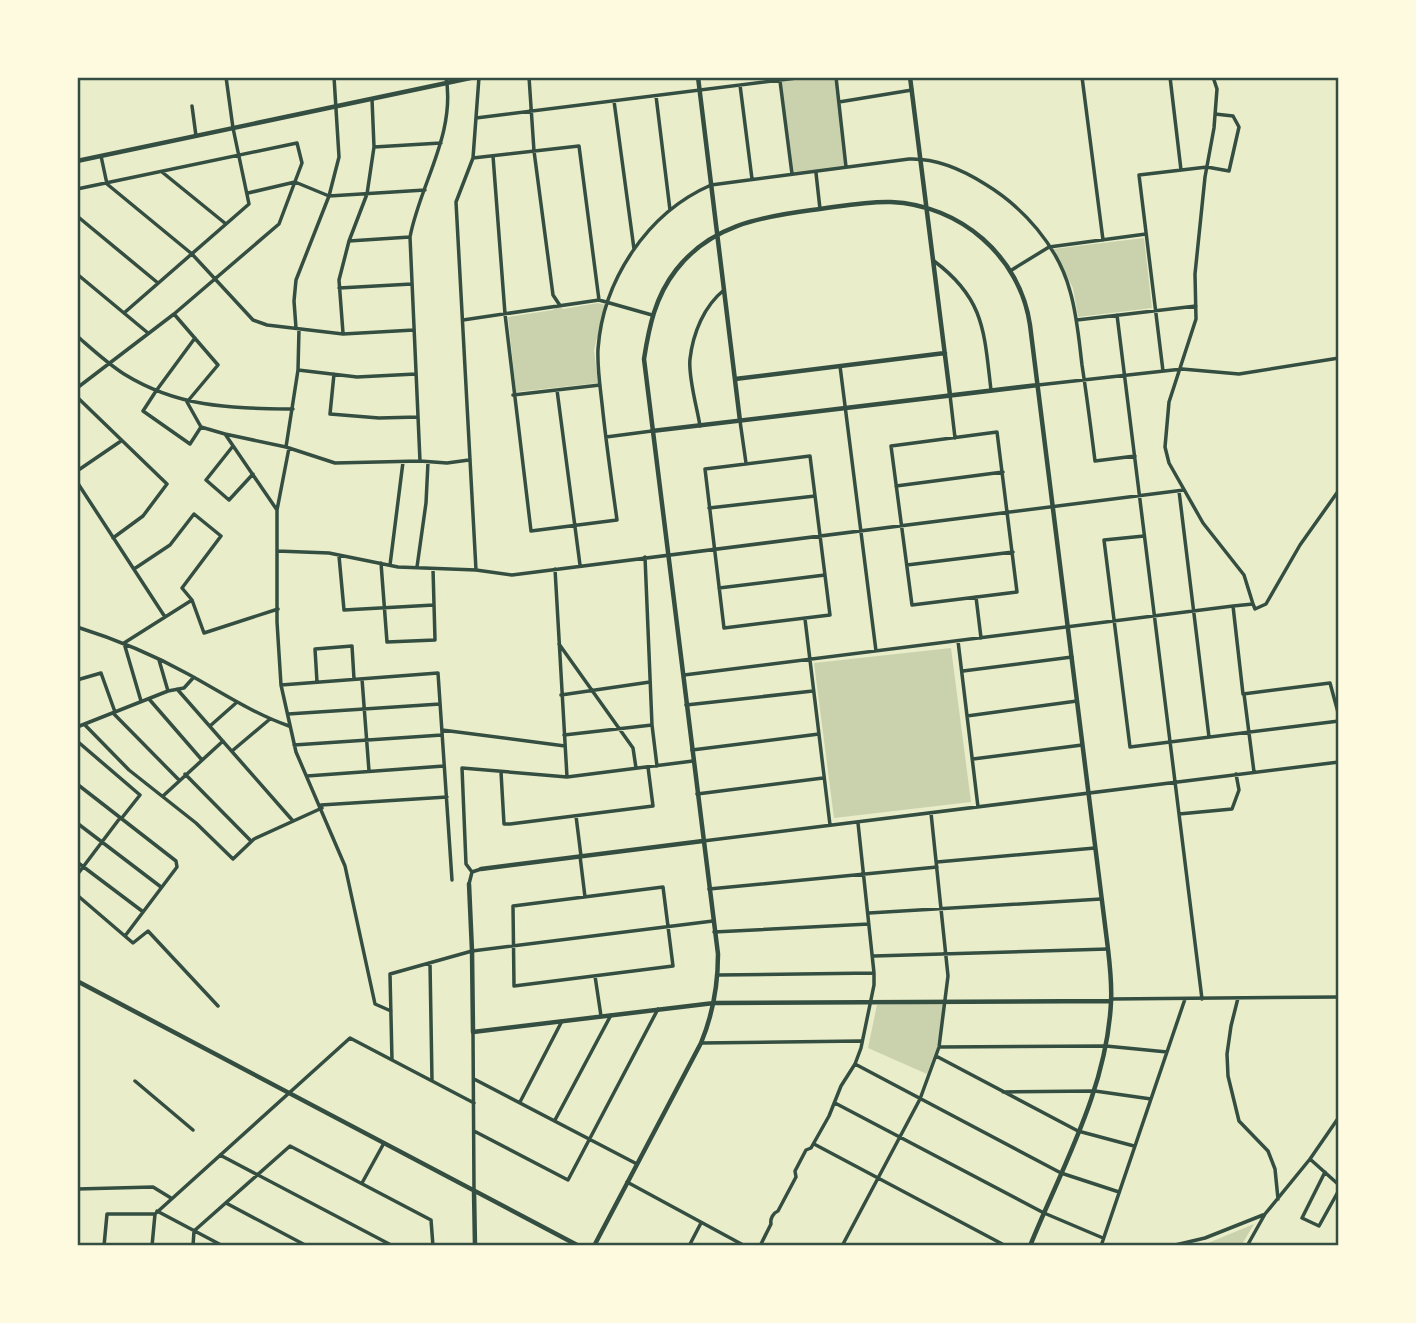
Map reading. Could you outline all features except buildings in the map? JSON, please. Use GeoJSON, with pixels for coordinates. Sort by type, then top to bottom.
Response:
{"type":"FeatureCollection","features":[{"type":"Feature","properties":{"kind":"street"},"geometry":{"type":"LineString","coordinates":[[124,313],[250,204],[233,128],[226,77]]}},
{"type":"Feature","properties":{"kind":"street"},"geometry":{"type":"LineString","coordinates":[[334,77],[339,157],[329,196],[296,280],[294,301],[298,329],[298,370],[277,510],[281,685],[295,745],[345,866],[375,1004],[391,1011]]}},
{"type":"Feature","properties":{"kind":"street"},"geometry":{"type":"LineString","coordinates":[[77,161],[372,99],[447,79],[477,77],[473,158],[456,202],[476,570]]}},
{"type":"Feature","properties":{"kind":"street"},"geometry":{"type":"LineString","coordinates":[[529,77],[534,151],[553,295],[559,304]]}},
{"type":"Feature","properties":{"kind":"street"},"geometry":{"type":"LineString","coordinates":[[698,77],[746,463]]}},
{"type":"Feature","properties":{"kind":"street"},"geometry":{"type":"LineString","coordinates":[[476,118],[804,77]]}},
{"type":"Feature","properties":{"kind":"street"},"geometry":{"type":"LineString","coordinates":[[836,77],[846,167]]}},
{"type":"Feature","properties":{"kind":"street"},"geometry":{"type":"LineString","coordinates":[[910,77],[955,438]]}},
{"type":"Feature","properties":{"kind":"street"},"geometry":{"type":"LineString","coordinates":[[1082,77],[1102,240]]}},
{"type":"Feature","properties":{"kind":"street"},"geometry":{"type":"LineString","coordinates":[[1170,77],[1181,170]]}},
{"type":"Feature","properties":{"kind":"street"},"geometry":{"type":"LineString","coordinates":[[1213,77],[1217,89],[1196,260],[1196,320],[1169,402],[1166,447],[1169,463],[1181,490],[1203,523],[1239,567],[1255,609],[1266,604],[1300,545],[1339,490]]}},
{"type":"Feature","properties":{"kind":"street"},"geometry":{"type":"LineString","coordinates":[[420,461],[410,237],[416,211],[441,143],[448,99],[447,79]]}},
{"type":"Feature","properties":{"kind":"street"},"geometry":{"type":"LineString","coordinates":[[780,81],[792,174]]}},
{"type":"Feature","properties":{"kind":"street"},"geometry":{"type":"LineString","coordinates":[[740,85],[752,179]]}},
{"type":"Feature","properties":{"kind":"street"},"geometry":{"type":"LineString","coordinates":[[839,102],[912,90]]}},
{"type":"Feature","properties":{"kind":"street"},"geometry":{"type":"LineString","coordinates":[[656,96],[670,210]]}},
{"type":"Feature","properties":{"kind":"street"},"geometry":{"type":"LineString","coordinates":[[343,334],[339,288],[341,268],[367,194],[374,147],[372,99]]}},
{"type":"Feature","properties":{"kind":"street"},"geometry":{"type":"LineString","coordinates":[[614,101],[634,248]]}},
{"type":"Feature","properties":{"kind":"street"},"geometry":{"type":"LineString","coordinates":[[192,106],[196,136]]}},
{"type":"Feature","properties":{"kind":"street"},"geometry":{"type":"LineString","coordinates":[[1163,371],[1139,175],[1208,167],[1229,171],[1239,127],[1233,116],[1215,114]]}},
{"type":"Feature","properties":{"kind":"street"},"geometry":{"type":"LineString","coordinates":[[77,189],[297,143],[302,163],[279,224],[174,314],[77,388]]}},
{"type":"Feature","properties":{"kind":"street"},"geometry":{"type":"LineString","coordinates":[[374,147],[441,143]]}},
{"type":"Feature","properties":{"kind":"street"},"geometry":{"type":"LineString","coordinates":[[473,158],[579,146],[599,300]]}},
{"type":"Feature","properties":{"kind":"street"},"geometry":{"type":"LineString","coordinates":[[101,156],[107,184],[192,254],[253,320],[267,326],[343,334],[414,330]]}},
{"type":"Feature","properties":{"kind":"street"},"geometry":{"type":"LineString","coordinates":[[493,156],[513,395],[531,531],[617,520],[600,385],[600,333],[616,280],[634,248],[652,227],[691,195],[711,185],[846,167],[921,159],[966,173],[1002,194],[1025,215],[1049,247],[1064,274],[1076,320],[1095,461],[1135,456]]}},
{"type":"Feature","properties":{"kind":"street"},"geometry":{"type":"LineString","coordinates":[[162,172],[226,224]]}},
{"type":"Feature","properties":{"kind":"street"},"geometry":{"type":"LineString","coordinates":[[816,172],[820,209]]}},
{"type":"Feature","properties":{"kind":"street"},"geometry":{"type":"LineString","coordinates":[[248,193],[295,182],[329,196],[425,191]]}},
{"type":"Feature","properties":{"kind":"street"},"geometry":{"type":"LineString","coordinates":[[594,1246],[701,1043],[714,1003],[718,975],[718,954],[644,359],[652,315],[661,293],[677,269],[697,249],[718,234],[751,220],[882,202],[927,207],[946,214],[975,232],[1010,271],[1029,314],[1108,949],[1111,1000],[1106,1046],[1095,1091],[1030,1246]]}},
{"type":"Feature","properties":{"kind":"street"},"geometry":{"type":"LineString","coordinates":[[77,216],[158,283]]}},
{"type":"Feature","properties":{"kind":"street"},"geometry":{"type":"LineString","coordinates":[[1010,271],[1049,247],[1146,234]]}},
{"type":"Feature","properties":{"kind":"street"},"geometry":{"type":"LineString","coordinates":[[349,241],[410,237]]}},
{"type":"Feature","properties":{"kind":"street"},"geometry":{"type":"LineString","coordinates":[[933,261],[958,281],[975,305],[984,332],[991,390]]}},
{"type":"Feature","properties":{"kind":"street"},"geometry":{"type":"LineString","coordinates":[[77,274],[148,333]]}},
{"type":"Feature","properties":{"kind":"street"},"geometry":{"type":"LineString","coordinates":[[339,288],[412,284]]}},
{"type":"Feature","properties":{"kind":"street"},"geometry":{"type":"LineString","coordinates":[[700,426],[690,361],[703,316],[714,298],[724,290]]}},
{"type":"Feature","properties":{"kind":"street"},"geometry":{"type":"LineString","coordinates":[[463,320],[599,300],[652,315]]}},
{"type":"Feature","properties":{"kind":"street"},"geometry":{"type":"LineString","coordinates":[[1076,320],[1196,306]]}},
{"type":"Feature","properties":{"kind":"street"},"geometry":{"type":"LineString","coordinates":[[174,314],[218,365],[187,402]]}},
{"type":"Feature","properties":{"kind":"street"},"geometry":{"type":"LineString","coordinates":[[1117,315],[1202,999]]}},
{"type":"Feature","properties":{"kind":"street"},"geometry":{"type":"LineString","coordinates":[[77,336],[123,373],[156,391],[187,402],[227,408],[293,410]]}},
{"type":"Feature","properties":{"kind":"street"},"geometry":{"type":"LineString","coordinates":[[195,338],[144,411],[190,444],[201,427]]}},
{"type":"Feature","properties":{"kind":"street"},"geometry":{"type":"LineString","coordinates":[[735,379],[945,353]]}},
{"type":"Feature","properties":{"kind":"street"},"geometry":{"type":"LineString","coordinates":[[606,437],[1038,384],[1181,369],[1239,374],[1339,358]]}},
{"type":"Feature","properties":{"kind":"street"},"geometry":{"type":"LineString","coordinates":[[840,366],[876,651]]}},
{"type":"Feature","properties":{"kind":"street"},"geometry":{"type":"LineString","coordinates":[[298,370],[357,377],[416,374]]}},
{"type":"Feature","properties":{"kind":"street"},"geometry":{"type":"LineString","coordinates":[[334,374],[330,414],[379,418],[418,417]]}},
{"type":"Feature","properties":{"kind":"street"},"geometry":{"type":"LineString","coordinates":[[513,395],[600,385]]}},
{"type":"Feature","properties":{"kind":"street"},"geometry":{"type":"LineString","coordinates":[[557,390],[580,565]]}},
{"type":"Feature","properties":{"kind":"street"},"geometry":{"type":"LineString","coordinates":[[77,397],[167,484],[143,516],[113,538]]}},
{"type":"Feature","properties":{"kind":"street"},"geometry":{"type":"LineString","coordinates":[[187,402],[201,427],[288,448],[335,463],[447,463],[469,460]]}},
{"type":"Feature","properties":{"kind":"street"},"geometry":{"type":"LineString","coordinates":[[997,432],[1017,592],[912,605],[891,446],[955,438],[997,432]]}},
{"type":"Feature","properties":{"kind":"street"},"geometry":{"type":"LineString","coordinates":[[225,434],[277,510]]}},
{"type":"Feature","properties":{"kind":"street"},"geometry":{"type":"LineString","coordinates":[[77,471],[121,440]]}},
{"type":"Feature","properties":{"kind":"street"},"geometry":{"type":"LineString","coordinates":[[233,446],[206,480],[229,500],[253,473]]}},
{"type":"Feature","properties":{"kind":"street"},"geometry":{"type":"LineString","coordinates":[[810,456],[815,496],[831,615],[724,628],[705,469],[810,456]]}},
{"type":"Feature","properties":{"kind":"street"},"geometry":{"type":"LineString","coordinates":[[390,565],[403,462]]}},
{"type":"Feature","properties":{"kind":"street"},"geometry":{"type":"LineString","coordinates":[[416,567],[426,503],[428,462]]}},
{"type":"Feature","properties":{"kind":"street"},"geometry":{"type":"LineString","coordinates":[[896,486],[1003,472]]}},
{"type":"Feature","properties":{"kind":"street"},"geometry":{"type":"LineString","coordinates":[[77,482],[165,617]]}},
{"type":"Feature","properties":{"kind":"street"},"geometry":{"type":"LineString","coordinates":[[277,551],[329,553],[390,565],[512,575],[1181,490]]}},
{"type":"Feature","properties":{"kind":"street"},"geometry":{"type":"LineString","coordinates":[[1181,490],[1209,737]]}},
{"type":"Feature","properties":{"kind":"street"},"geometry":{"type":"LineString","coordinates":[[709,508],[815,496]]}},
{"type":"Feature","properties":{"kind":"street"},"geometry":{"type":"LineString","coordinates":[[134,569],[170,545],[194,514],[221,536],[182,587],[192,600],[204,633],[278,609]]}},
{"type":"Feature","properties":{"kind":"street"},"geometry":{"type":"LineString","coordinates":[[1144,536],[1104,540],[1130,747],[1339,719],[1330,683],[1244,694]]}},
{"type":"Feature","properties":{"kind":"street"},"geometry":{"type":"LineString","coordinates":[[906,565],[1013,552]]}},
{"type":"Feature","properties":{"kind":"street"},"geometry":{"type":"LineString","coordinates":[[340,556],[344,610],[434,605]]}},
{"type":"Feature","properties":{"kind":"street"},"geometry":{"type":"LineString","coordinates":[[645,557],[652,725],[657,765]]}},
{"type":"Feature","properties":{"kind":"street"},"geometry":{"type":"LineString","coordinates":[[381,562],[387,642],[435,640],[433,569]]}},
{"type":"Feature","properties":{"kind":"street"},"geometry":{"type":"LineString","coordinates":[[555,569],[567,777]]}},
{"type":"Feature","properties":{"kind":"street"},"geometry":{"type":"LineString","coordinates":[[719,588],[825,575]]}},
{"type":"Feature","properties":{"kind":"street"},"geometry":{"type":"LineString","coordinates":[[976,597],[981,638]]}},
{"type":"Feature","properties":{"kind":"street"},"geometry":{"type":"LineString","coordinates":[[124,643],[192,600]]}},
{"type":"Feature","properties":{"kind":"street"},"geometry":{"type":"LineString","coordinates":[[682,676],[1252,604]]}},
{"type":"Feature","properties":{"kind":"street"},"geometry":{"type":"LineString","coordinates":[[1233,606],[1254,772]]}},
{"type":"Feature","properties":{"kind":"street"},"geometry":{"type":"LineString","coordinates":[[804,618],[830,825]]}},
{"type":"Feature","properties":{"kind":"street"},"geometry":{"type":"LineString","coordinates":[[77,627],[124,643],[159,659],[236,703],[289,726]]}},
{"type":"Feature","properties":{"kind":"street"},"geometry":{"type":"LineString","coordinates":[[957,641],[978,807]]}},
{"type":"Feature","properties":{"kind":"street"},"geometry":{"type":"LineString","coordinates":[[124,643],[141,701]]}},
{"type":"Feature","properties":{"kind":"street"},"geometry":{"type":"LineString","coordinates":[[559,644],[633,748],[636,768]]}},
{"type":"Feature","properties":{"kind":"street"},"geometry":{"type":"LineString","coordinates":[[317,682],[316,649],[352,646],[354,679]]}},
{"type":"Feature","properties":{"kind":"street"},"geometry":{"type":"LineString","coordinates":[[962,671],[1072,657]]}},
{"type":"Feature","properties":{"kind":"street"},"geometry":{"type":"LineString","coordinates":[[159,659],[168,691]]}},
{"type":"Feature","properties":{"kind":"street"},"geometry":{"type":"LineString","coordinates":[[77,680],[102,673],[114,713],[179,780]]}},
{"type":"Feature","properties":{"kind":"street"},"geometry":{"type":"LineString","coordinates":[[281,685],[438,673],[453,880]]}},
{"type":"Feature","properties":{"kind":"street"},"geometry":{"type":"LineString","coordinates":[[77,727],[168,691],[184,688],[193,677]]}},
{"type":"Feature","properties":{"kind":"street"},"geometry":{"type":"LineString","coordinates":[[362,679],[369,771]]}},
{"type":"Feature","properties":{"kind":"street"},"geometry":{"type":"LineString","coordinates":[[561,695],[650,682]]}},
{"type":"Feature","properties":{"kind":"street"},"geometry":{"type":"LineString","coordinates":[[177,689],[293,821]]}},
{"type":"Feature","properties":{"kind":"street"},"geometry":{"type":"LineString","coordinates":[[686,705],[813,691]]}},
{"type":"Feature","properties":{"kind":"street"},"geometry":{"type":"LineString","coordinates":[[149,699],[202,760]]}},
{"type":"Feature","properties":{"kind":"street"},"geometry":{"type":"LineString","coordinates":[[967,716],[1077,701]]}},
{"type":"Feature","properties":{"kind":"street"},"geometry":{"type":"LineString","coordinates":[[210,726],[236,703]]}},
{"type":"Feature","properties":{"kind":"street"},"geometry":{"type":"LineString","coordinates":[[287,714],[440,704]]}},
{"type":"Feature","properties":{"kind":"street"},"geometry":{"type":"LineString","coordinates":[[232,751],[270,719]]}},
{"type":"Feature","properties":{"kind":"street"},"geometry":{"type":"LineString","coordinates":[[84,724],[129,770],[196,823],[233,859],[251,841],[321,807],[447,797]]}},
{"type":"Feature","properties":{"kind":"street"},"geometry":{"type":"LineString","coordinates":[[564,735],[652,725]]}},
{"type":"Feature","properties":{"kind":"street"},"geometry":{"type":"LineString","coordinates":[[295,745],[442,732],[565,746]]}},
{"type":"Feature","properties":{"kind":"street"},"geometry":{"type":"LineString","coordinates":[[692,750],[819,734]]}},
{"type":"Feature","properties":{"kind":"street"},"geometry":{"type":"LineString","coordinates":[[77,741],[140,795],[77,875]]}},
{"type":"Feature","properties":{"kind":"street"},"geometry":{"type":"LineString","coordinates":[[162,796],[223,741]]}},
{"type":"Feature","properties":{"kind":"street"},"geometry":{"type":"LineString","coordinates":[[973,759],[1082,745]]}},
{"type":"Feature","properties":{"kind":"street"},"geometry":{"type":"LineString","coordinates":[[475,1246],[469,884],[472,872],[467,864],[462,768],[567,777],[694,761]]}},
{"type":"Feature","properties":{"kind":"street"},"geometry":{"type":"LineString","coordinates":[[472,872],[581,856],[1339,762]]}},
{"type":"Feature","properties":{"kind":"street"},"geometry":{"type":"LineString","coordinates":[[306,776],[444,765]]}},
{"type":"Feature","properties":{"kind":"street"},"geometry":{"type":"LineString","coordinates":[[501,771],[504,824],[653,806],[648,767]]}},
{"type":"Feature","properties":{"kind":"street"},"geometry":{"type":"LineString","coordinates":[[185,774],[251,841]]}},
{"type":"Feature","properties":{"kind":"street"},"geometry":{"type":"LineString","coordinates":[[1179,814],[1232,809],[1239,790],[1236,774]]}},
{"type":"Feature","properties":{"kind":"street"},"geometry":{"type":"LineString","coordinates":[[697,794],[823,778]]}},
{"type":"Feature","properties":{"kind":"street"},"geometry":{"type":"LineString","coordinates":[[77,784],[176,861],[177,867],[125,936]]}},
{"type":"Feature","properties":{"kind":"street"},"geometry":{"type":"LineString","coordinates":[[842,1246],[920,1099],[939,1047],[946,1002],[947,952],[931,813]]}},
{"type":"Feature","properties":{"kind":"street"},"geometry":{"type":"LineString","coordinates":[[576,816],[585,897]]}},
{"type":"Feature","properties":{"kind":"street"},"geometry":{"type":"LineString","coordinates":[[760,1246],[771,1224],[770,1220],[778,1211],[796,1177],[794,1171],[806,1150],[814,1144],[861,1048],[870,1002],[874,956],[858,822]]}},
{"type":"Feature","properties":{"kind":"street"},"geometry":{"type":"LineString","coordinates":[[77,823],[161,887]]}},
{"type":"Feature","properties":{"kind":"street"},"geometry":{"type":"LineString","coordinates":[[709,889],[864,875],[1095,848]]}},
{"type":"Feature","properties":{"kind":"street"},"geometry":{"type":"LineString","coordinates":[[77,862],[143,912]]}},
{"type":"Feature","properties":{"kind":"street"},"geometry":{"type":"LineString","coordinates":[[663,887],[668,926],[673,966],[514,986],[513,906],[663,887]]}},
{"type":"Feature","properties":{"kind":"street"},"geometry":{"type":"LineString","coordinates":[[77,895],[133,943],[148,931],[218,1006]]}},
{"type":"Feature","properties":{"kind":"street"},"geometry":{"type":"LineString","coordinates":[[869,913],[1101,899]]}},
{"type":"Feature","properties":{"kind":"street"},"geometry":{"type":"LineString","coordinates":[[392,1060],[390,974],[472,951],[713,921]]}},
{"type":"Feature","properties":{"kind":"street"},"geometry":{"type":"LineString","coordinates":[[714,932],[870,924]]}},
{"type":"Feature","properties":{"kind":"street"},"geometry":{"type":"LineString","coordinates":[[874,956],[1108,949]]}},
{"type":"Feature","properties":{"kind":"street"},"geometry":{"type":"LineString","coordinates":[[430,963],[432,1081]]}},
{"type":"Feature","properties":{"kind":"street"},"geometry":{"type":"LineString","coordinates":[[718,975],[874,973]]}},
{"type":"Feature","properties":{"kind":"street"},"geometry":{"type":"LineString","coordinates":[[595,976],[601,1016]]}},
{"type":"Feature","properties":{"kind":"street"},"geometry":{"type":"LineString","coordinates":[[77,981],[579,1246]]}},
{"type":"Feature","properties":{"kind":"street"},"geometry":{"type":"LineString","coordinates":[[1238,998],[1227,1054],[1228,1076],[1239,1121],[1268,1151],[1275,1169],[1278,1199]]}},
{"type":"Feature","properties":{"kind":"street"},"geometry":{"type":"LineString","coordinates":[[472,1032],[714,1003],[1339,998]]}},
{"type":"Feature","properties":{"kind":"street"},"geometry":{"type":"LineString","coordinates":[[1101,1246],[1185,999]]}},
{"type":"Feature","properties":{"kind":"street"},"geometry":{"type":"LineString","coordinates":[[474,1130],[568,1180],[659,1009]]}},
{"type":"Feature","properties":{"kind":"street"},"geometry":{"type":"LineString","coordinates":[[555,1120],[611,1015]]}},
{"type":"Feature","properties":{"kind":"street"},"geometry":{"type":"LineString","coordinates":[[520,1102],[562,1021]]}},
{"type":"Feature","properties":{"kind":"street"},"geometry":{"type":"LineString","coordinates":[[152,1246],[156,1212],[350,1038],[474,1102]]}},
{"type":"Feature","properties":{"kind":"street"},"geometry":{"type":"LineString","coordinates":[[701,1043],[861,1041]]}},
{"type":"Feature","properties":{"kind":"street"},"geometry":{"type":"LineString","coordinates":[[939,1047],[1106,1046],[1167,1052]]}},
{"type":"Feature","properties":{"kind":"street"},"geometry":{"type":"LineString","coordinates":[[936,1056],[1079,1131],[1134,1146]]}},
{"type":"Feature","properties":{"kind":"street"},"geometry":{"type":"LineString","coordinates":[[855,1064],[1061,1172],[1119,1192]]}},
{"type":"Feature","properties":{"kind":"street"},"geometry":{"type":"LineString","coordinates":[[474,1079],[637,1164]]}},
{"type":"Feature","properties":{"kind":"street"},"geometry":{"type":"LineString","coordinates":[[135,1081],[193,1130]]}},
{"type":"Feature","properties":{"kind":"street"},"geometry":{"type":"LineString","coordinates":[[1002,1092],[1095,1091],[1150,1099]]}},
{"type":"Feature","properties":{"kind":"street"},"geometry":{"type":"LineString","coordinates":[[835,1103],[1044,1213],[1103,1238]]}},
{"type":"Feature","properties":{"kind":"street"},"geometry":{"type":"LineString","coordinates":[[1247,1246],[1265,1214],[1310,1159],[1339,1117]]}},
{"type":"Feature","properties":{"kind":"street"},"geometry":{"type":"LineString","coordinates":[[362,1183],[384,1143]]}},
{"type":"Feature","properties":{"kind":"street"},"geometry":{"type":"LineString","coordinates":[[814,1144],[1006,1246]]}},
{"type":"Feature","properties":{"kind":"street"},"geometry":{"type":"LineString","coordinates":[[193,1246],[194,1231],[290,1146],[431,1220],[433,1246]]}},
{"type":"Feature","properties":{"kind":"street"},"geometry":{"type":"LineString","coordinates":[[220,1155],[393,1246]]}},
{"type":"Feature","properties":{"kind":"street"},"geometry":{"type":"LineString","coordinates":[[1310,1159],[1325,1172],[1339,1188],[1319,1226],[1302,1218],[1325,1172]]}},
{"type":"Feature","properties":{"kind":"street"},"geometry":{"type":"LineString","coordinates":[[627,1182],[745,1246]]}},
{"type":"Feature","properties":{"kind":"street"},"geometry":{"type":"LineString","coordinates":[[77,1189],[153,1187],[171,1198]]}},
{"type":"Feature","properties":{"kind":"street"},"geometry":{"type":"LineString","coordinates":[[226,1203],[307,1246]]}},
{"type":"Feature","properties":{"kind":"street"},"geometry":{"type":"LineString","coordinates":[[104,1246],[107,1214],[156,1212],[223,1246]]}},
{"type":"Feature","properties":{"kind":"street"},"geometry":{"type":"LineString","coordinates":[[1171,1246],[1205,1238],[1265,1214]]}},
{"type":"Feature","properties":{"kind":"street"},"geometry":{"type":"LineString","coordinates":[[689,1246],[701,1223]]}},
{"type":"Feature","properties":{"kind":"green space"},"geometry":{"type":"Polygon","coordinates":[[[805,77],[836,77],[846,167],[792,174],[780,81],[805,77]]]}},
{"type":"Feature","properties":{"kind":"green space"},"geometry":{"type":"Polygon","coordinates":[[[1144,238],[1152,308],[1078,317],[1073,288],[1053,249],[1144,238]]]}},
{"type":"Feature","properties":{"kind":"green space"},"geometry":{"type":"Polygon","coordinates":[[[598,303],[605,305],[594,350],[598,383],[516,392],[508,317],[553,310],[559,306],[563,309],[598,303]]]}},
{"type":"Feature","properties":{"kind":"green space"},"geometry":{"type":"Polygon","coordinates":[[[951,648],[971,802],[834,818],[814,663],[951,648]]]}},
{"type":"Feature","properties":{"kind":"green space"},"geometry":{"type":"Polygon","coordinates":[[[944,1003],[937,1047],[927,1074],[868,1048],[877,1005],[944,1003]]]}},
{"type":"Feature","properties":{"kind":"green space"},"geometry":{"type":"Polygon","coordinates":[[[1254,1224],[1241,1246],[1201,1246],[1254,1224]]]}}]}
